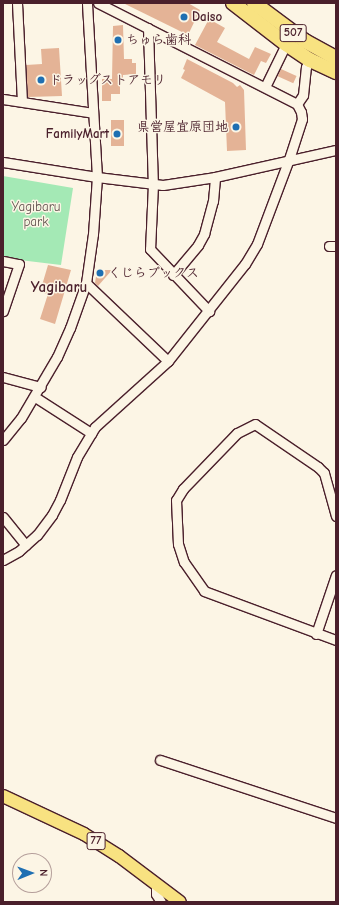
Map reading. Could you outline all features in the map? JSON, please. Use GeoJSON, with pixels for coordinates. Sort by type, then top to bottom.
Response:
{"type":"FeatureCollection","features":[{"type":"Feature","properties":{"kind":"highway","name":"507"},"geometry":{"type":"LineString","coordinates":[[254,3],[305,41],[336,58]]}},
{"type":"Feature","properties":{"kind":"highway","name":"507"},"geometry":{"type":"LineString","coordinates":[[237,4],[286,44],[310,60],[336,72]]}},
{"type":"Feature","properties":{"kind":"main road","name":"77"},"geometry":{"type":"LineString","coordinates":[[3,796],[84,834],[119,856],[180,902]]}},
{"type":"Feature","properties":{"kind":"street"},"geometry":{"type":"LineString","coordinates":[[17,3],[22,102]]}},
{"type":"Feature","properties":{"kind":"street"},"geometry":{"type":"LineString","coordinates":[[3,440],[21,418],[41,387],[70,328],[86,283],[93,234],[97,177],[92,113],[87,3]]}},
{"type":"Feature","properties":{"kind":"street"},"geometry":{"type":"LineString","coordinates":[[3,560],[26,545],[37,535],[52,515],[60,500],[77,457],[91,433],[111,411],[143,385],[168,361],[209,312],[245,264],[257,244],[302,120],[302,112],[297,104],[98,3]]}},
{"type":"Feature","properties":{"kind":"street"},"geometry":{"type":"LineString","coordinates":[[148,28],[153,184],[150,249],[209,312]]}},
{"type":"Feature","properties":{"kind":"street"},"geometry":{"type":"LineString","coordinates":[[265,87],[286,44]]}},
{"type":"Feature","properties":{"kind":"street"},"geometry":{"type":"LineString","coordinates":[[297,104],[303,95],[306,67],[310,60]]}},
{"type":"Feature","properties":{"kind":"street"},"geometry":{"type":"LineString","coordinates":[[3,99],[92,113]]}},
{"type":"Feature","properties":{"kind":"street"},"geometry":{"type":"LineString","coordinates":[[3,162],[97,177],[163,185],[215,177],[289,159],[336,150]]}},
{"type":"Feature","properties":{"kind":"street"},"geometry":{"type":"LineString","coordinates":[[173,275],[194,251],[204,234],[213,201],[215,177]]}},
{"type":"Feature","properties":{"kind":"street"},"geometry":{"type":"LineString","coordinates":[[3,261],[19,264],[3,310]]}},
{"type":"Feature","properties":{"kind":"street"},"geometry":{"type":"LineString","coordinates":[[86,283],[168,361]]}},
{"type":"Feature","properties":{"kind":"street"},"geometry":{"type":"LineString","coordinates":[[3,378],[41,387]]}},
{"type":"Feature","properties":{"kind":"street"},"geometry":{"type":"LineString","coordinates":[[35,397],[91,433]]}},
{"type":"Feature","properties":{"kind":"street"},"geometry":{"type":"LineString","coordinates":[[336,516],[324,473],[318,466],[255,424],[237,433],[183,489],[176,500],[178,544],[184,562],[204,591],[316,634],[336,640]]}},
{"type":"Feature","properties":{"kind":"street"},"geometry":{"type":"LineString","coordinates":[[3,516],[26,545]]}},
{"type":"Feature","properties":{"kind":"street"},"geometry":{"type":"LineString","coordinates":[[316,634],[336,575]]}},
{"type":"Feature","properties":{"kind":"street"},"geometry":{"type":"LineString","coordinates":[[160,760],[336,818]]}},
{"type":"Feature","properties":{"kind":"street"},"geometry":{"type":"LineString","coordinates":[[156,883],[156,894],[161,902]]}},
{"type":"Feature","properties":{"kind":"green space","name":"Yagibaru park"},"geometry":{"type":"Polygon","coordinates":[[[3,176],[73,188],[61,265],[3,258],[3,176]]]}},
{"type":"Feature","properties":{"kind":"building"},"geometry":{"type":"Polygon","coordinates":[[[123,3],[188,3],[200,10],[188,35],[123,3]]]}},
{"type":"Feature","properties":{"kind":"building"},"geometry":{"type":"Polygon","coordinates":[[[209,19],[225,28],[217,42],[249,59],[255,47],[271,54],[266,63],[261,61],[254,75],[195,45],[209,19]]]}},
{"type":"Feature","properties":{"kind":"building"},"geometry":{"type":"Polygon","coordinates":[[[123,25],[124,59],[132,59],[132,63],[136,63],[136,74],[123,75],[123,78],[120,78],[120,94],[111,94],[111,101],[102,101],[102,79],[112,79],[113,26],[123,25]]]}},
{"type":"Feature","properties":{"kind":"building"},"geometry":{"type":"Polygon","coordinates":[[[59,48],[62,96],[28,97],[26,65],[42,64],[41,49],[59,48]]]}},
{"type":"Feature","properties":{"kind":"building","name":"県営屋宜原団地"},"geometry":{"type":"Polygon","coordinates":[[[187,59],[233,83],[237,87],[240,85],[244,90],[246,150],[227,151],[225,102],[181,78],[185,70],[183,69],[187,59]]]}},
{"type":"Feature","properties":{"kind":"building"},"geometry":{"type":"Polygon","coordinates":[[[281,69],[297,76],[293,83],[278,76],[281,69]]]}},
{"type":"Feature","properties":{"kind":"building"},"geometry":{"type":"Polygon","coordinates":[[[111,120],[124,120],[124,146],[111,146],[111,120]]]}},
{"type":"Feature","properties":{"kind":"building"},"geometry":{"type":"Polygon","coordinates":[[[48,265],[71,270],[55,324],[40,319],[48,294],[40,292],[48,265]]]}},
{"type":"Feature","properties":{"kind":"building"},"geometry":{"type":"Polygon","coordinates":[[[97,270],[112,270],[98,286],[95,283],[97,270]]]}},
{"type":"Feature","properties":{"kind":"place","name":"Daiso"},"geometry":{"type":"Point","coordinates":[184,17]}},
{"type":"Feature","properties":{"kind":"place","name":"ちゅら歯科"},"geometry":{"type":"Point","coordinates":[118,40]}},
{"type":"Feature","properties":{"kind":"place","name":"ドラッグストアモリ"},"geometry":{"type":"Point","coordinates":[41,80]}},
{"type":"Feature","properties":{"kind":"place","name":"県営屋宜原団地"},"geometry":{"type":"Point","coordinates":[236,127]}},
{"type":"Feature","properties":{"kind":"place","name":"FamilyMart"},"geometry":{"type":"Point","coordinates":[117,134]}},
{"type":"Feature","properties":{"kind":"place","name":"くじらブックス"},"geometry":{"type":"Point","coordinates":[100,273]}},
{"type":"Feature","properties":{"kind":"district","name":"Yagibaru"},"geometry":{"type":"Point","coordinates":[59,288]}}]}
